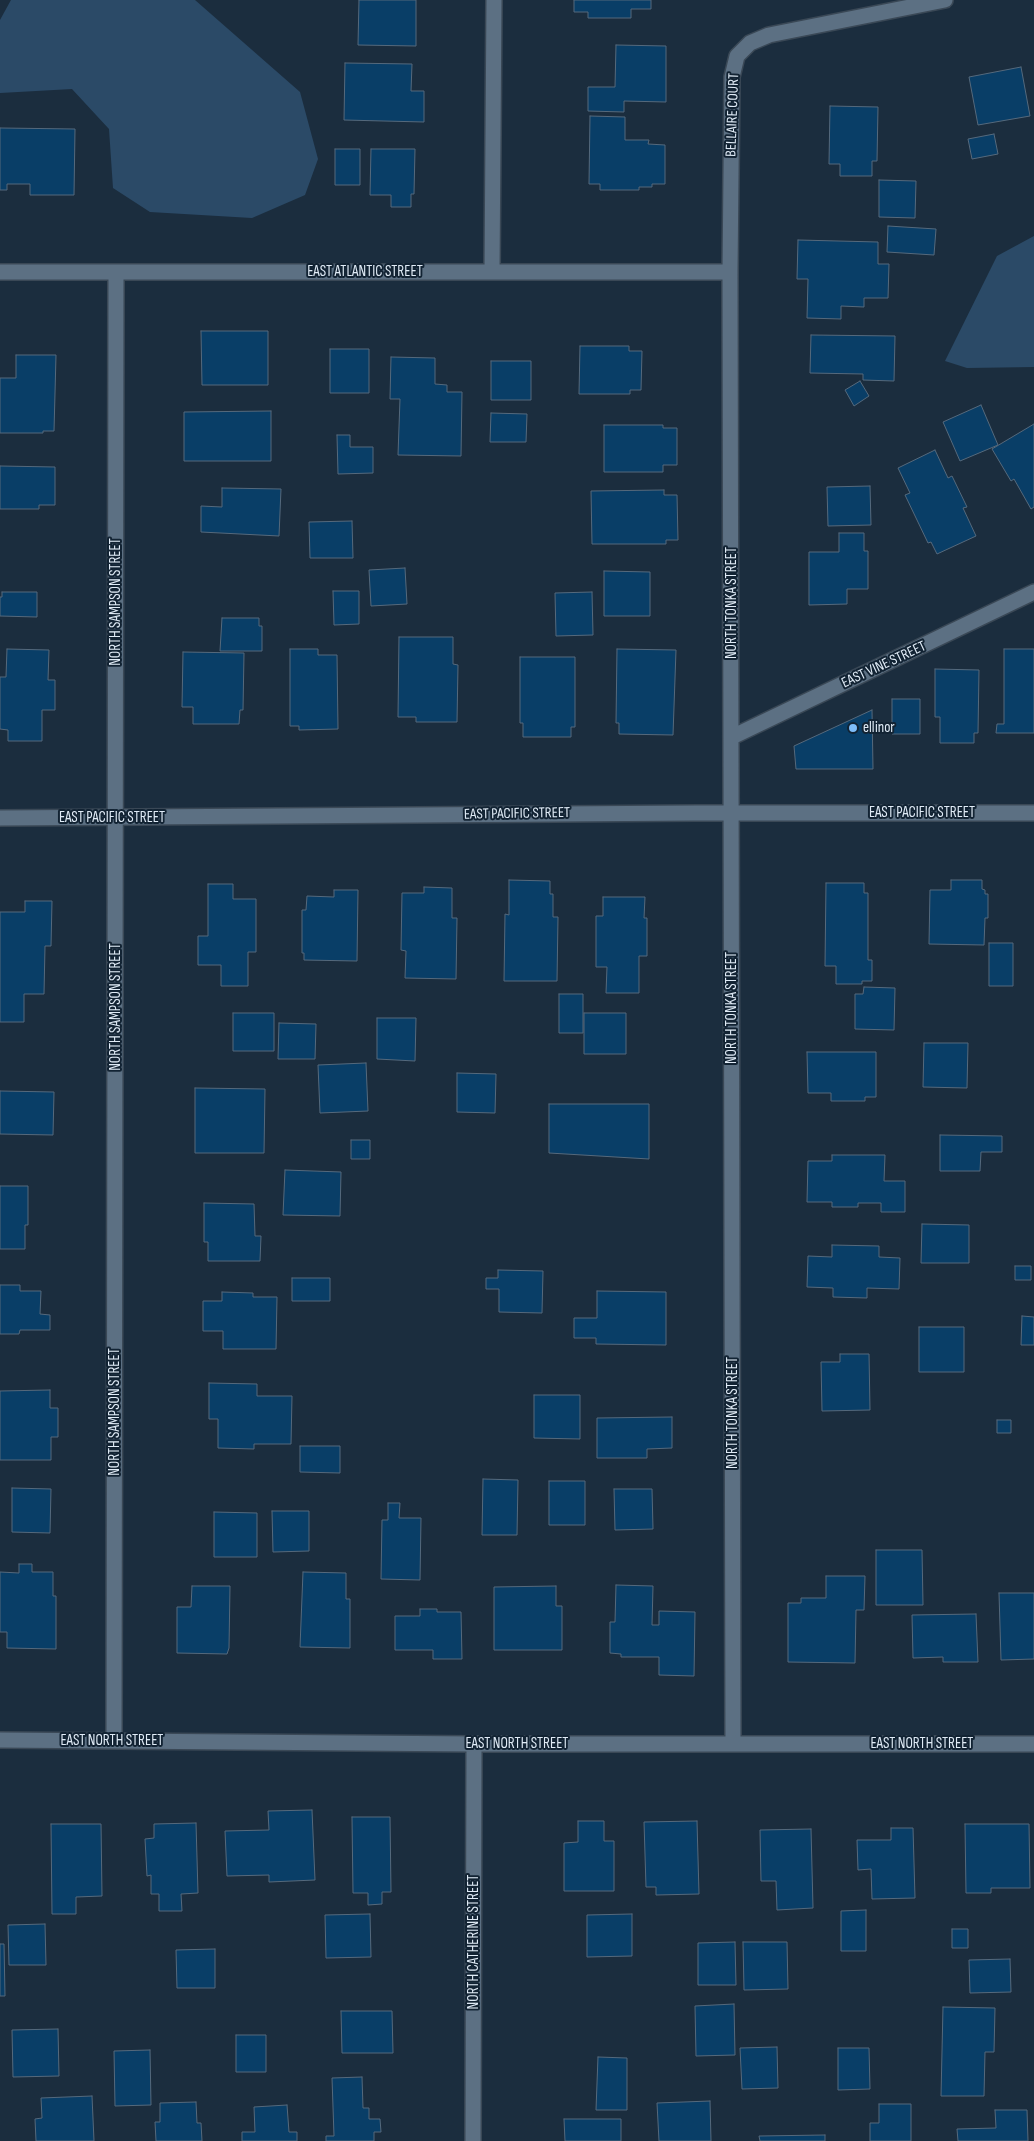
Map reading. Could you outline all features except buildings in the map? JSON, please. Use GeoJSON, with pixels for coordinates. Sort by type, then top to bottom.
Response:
{"type":"FeatureCollection","features":[{"type":"Feature","properties":{"kind":"street"},"geometry":{"type":"LineString","coordinates":[[492,272],[494,0]]}},
{"type":"Feature","properties":{"kind":"street","name":"BELLAIRE COURT"},"geometry":{"type":"LineString","coordinates":[[730,272],[732,77],[737,56],[750,43],[768,35],[945,0]]}},
{"type":"Feature","properties":{"kind":"street","name":"EAST ATLANTIC STREET"},"geometry":{"type":"LineString","coordinates":[[0,272],[730,272]]}},
{"type":"Feature","properties":{"kind":"street","name":"NORTH TONKA STREET"},"geometry":{"type":"LineString","coordinates":[[730,272],[733,1744]]}},
{"type":"Feature","properties":{"kind":"street","name":"NORTH SAMPSON STREET"},"geometry":{"type":"LineString","coordinates":[[114,1740],[116,273]]}},
{"type":"Feature","properties":{"kind":"street","name":"EAST VINE STREET"},"geometry":{"type":"LineString","coordinates":[[732,737],[1034,592]]}},
{"type":"Feature","properties":{"kind":"street","name":"EAST PACIFIC STREET"},"geometry":{"type":"LineString","coordinates":[[0,818],[1034,813]]}},
{"type":"Feature","properties":{"kind":"street","name":"EAST NORTH STREET"},"geometry":{"type":"LineString","coordinates":[[0,1740],[474,1744],[1034,1744]]}},
{"type":"Feature","properties":{"kind":"street","name":"NORTH CATHERINE STREET"},"geometry":{"type":"LineString","coordinates":[[473,2141],[474,1744]]}},
{"type":"Feature","properties":{"kind":"shaded area"},"geometry":{"type":"Polygon","coordinates":[[[11,0],[195,0],[300,92],[318,159],[305,195],[252,218],[150,212],[113,188],[109,129],[72,89],[0,93],[0,20],[11,0]]]}},
{"type":"Feature","properties":{"kind":"shaded area"},"geometry":{"type":"Polygon","coordinates":[[[1034,236],[1034,367],[967,368],[945,361],[997,256],[1034,236]]]}},
{"type":"Feature","properties":{"kind":"place","name":"ellinor"},"geometry":{"type":"Point","coordinates":[853,728]}}]}
